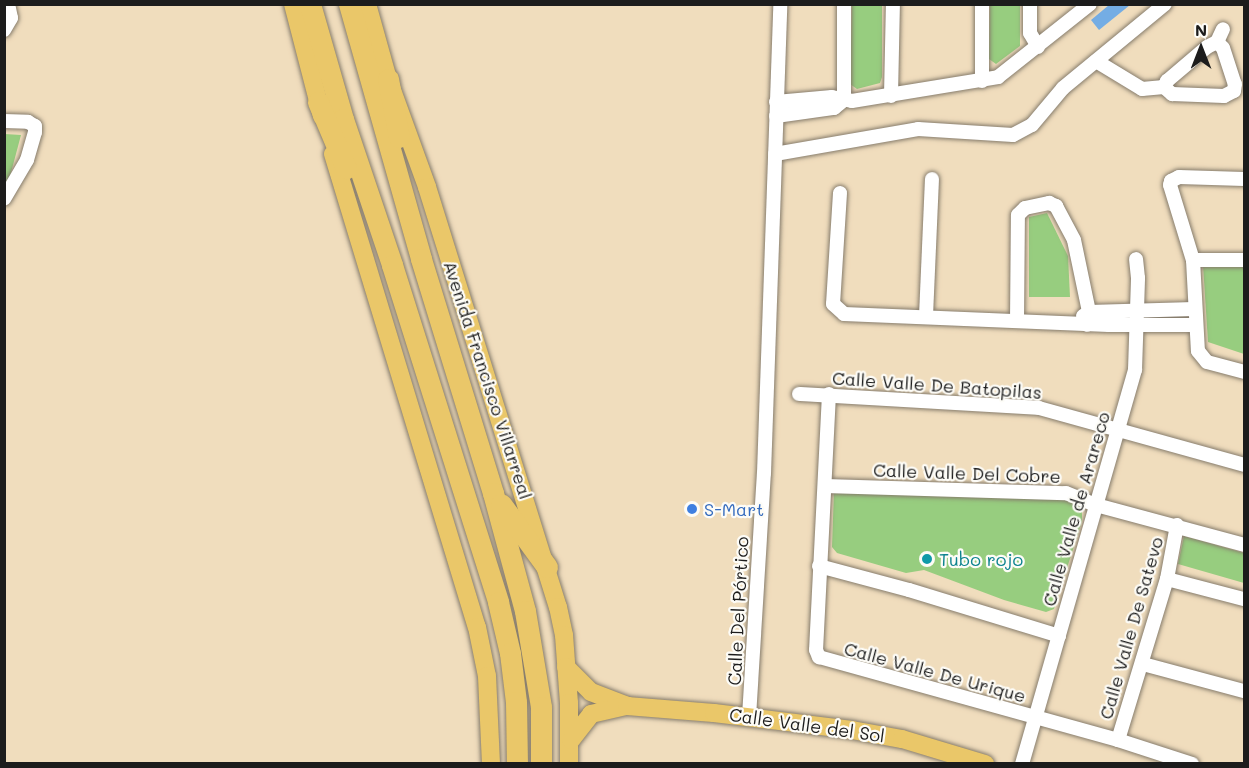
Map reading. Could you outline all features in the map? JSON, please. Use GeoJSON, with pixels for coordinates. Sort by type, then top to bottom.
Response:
{"type":"FeatureCollection","features":[{"type":"Feature","properties":{"kind":"highway"},"geometry":{"type":"LineString","coordinates":[[310,4],[343,119],[498,602],[510,652],[516,702],[517,764]]}},
{"type":"Feature","properties":{"kind":"highway","name":"Avenida Francisco Villarreal"},"geometry":{"type":"LineString","coordinates":[[349,4],[421,259],[493,493],[535,655],[542,707],[541,764]]}},
{"type":"Feature","properties":{"kind":"highway"},"geometry":{"type":"LineString","coordinates":[[388,79],[421,259]]}},
{"type":"Feature","properties":{"kind":"highway"},"geometry":{"type":"LineString","coordinates":[[318,102],[359,199],[392,266]]}},
{"type":"Feature","properties":{"kind":"highway"},"geometry":{"type":"LineString","coordinates":[[493,493],[547,567]]}},
{"type":"Feature","properties":{"kind":"main road"},"geometry":{"type":"LineString","coordinates":[[293,4],[318,102],[477,627],[488,676],[491,764]]}},
{"type":"Feature","properties":{"kind":"main road","name":"Avenida Francisco Villarreal"},"geometry":{"type":"LineString","coordinates":[[367,4],[388,79],[427,187],[547,567],[564,635],[571,740],[569,764]]}},
{"type":"Feature","properties":{"kind":"main road","name":"Calle Valle del Sol"},"geometry":{"type":"LineString","coordinates":[[566,667],[591,692],[627,706],[749,717],[880,735],[985,764]]}},
{"type":"Feature","properties":{"kind":"main road","name":"Calle Valle del Sol"},"geometry":{"type":"LineString","coordinates":[[571,740],[591,714],[627,706]]}},
{"type":"Feature","properties":{"kind":"street"},"geometry":{"type":"LineString","coordinates":[[4,30],[11,18],[8,4]]}},
{"type":"Feature","properties":{"kind":"street","name":"Calle Del Pórtico"},"geometry":{"type":"LineString","coordinates":[[749,717],[764,472],[780,4]]}},
{"type":"Feature","properties":{"kind":"street"},"geometry":{"type":"LineString","coordinates":[[844,4],[844,100]]}},
{"type":"Feature","properties":{"kind":"street"},"geometry":{"type":"LineString","coordinates":[[891,96],[893,4]]}},
{"type":"Feature","properties":{"kind":"street"},"geometry":{"type":"LineString","coordinates":[[982,4],[982,81]]}},
{"type":"Feature","properties":{"kind":"street"},"geometry":{"type":"LineString","coordinates":[[1030,4],[1029,33],[1038,47]]}},
{"type":"Feature","properties":{"kind":"street"},"geometry":{"type":"LineString","coordinates":[[776,109],[832,97],[844,100],[891,96],[998,77],[1089,4]]}},
{"type":"Feature","properties":{"kind":"street"},"geometry":{"type":"LineString","coordinates":[[775,154],[918,129],[1013,135],[1032,125],[1063,88],[1165,4]]}},
{"type":"Feature","properties":{"kind":"street"},"geometry":{"type":"LineString","coordinates":[[1100,57],[1142,89],[1158,86],[1167,81],[1220,36],[1237,93],[1224,96],[1172,94],[1158,86]]}},
{"type":"Feature","properties":{"kind":"street"},"geometry":{"type":"LineString","coordinates":[[4,121],[28,122],[35,126],[35,132],[27,160],[4,198]]}},
{"type":"Feature","properties":{"kind":"street"},"geometry":{"type":"LineString","coordinates":[[1245,179],[1179,177],[1171,181],[1193,260],[1194,325],[1198,351],[1203,358],[1213,364],[1245,372]]}},
{"type":"Feature","properties":{"kind":"street"},"geometry":{"type":"LineString","coordinates":[[926,316],[932,179]]}},
{"type":"Feature","properties":{"kind":"street"},"geometry":{"type":"LineString","coordinates":[[840,192],[835,308],[844,314],[1017,321],[1084,320],[1136,326],[1194,325]]}},
{"type":"Feature","properties":{"kind":"street"},"geometry":{"type":"LineString","coordinates":[[1017,321],[1018,215],[1025,207],[1049,203],[1056,206],[1074,240],[1084,320]]}},
{"type":"Feature","properties":{"kind":"street","name":"Calle Valle de Arareco"},"geometry":{"type":"LineString","coordinates":[[1022,764],[1135,370],[1136,260]]}},
{"type":"Feature","properties":{"kind":"street"},"geometry":{"type":"LineString","coordinates":[[1193,260],[1245,260]]}},
{"type":"Feature","properties":{"kind":"street"},"geometry":{"type":"LineString","coordinates":[[1084,320],[1137,311],[1194,309]]}},
{"type":"Feature","properties":{"kind":"street","name":"Calle Valle De Batopilas"},"geometry":{"type":"LineString","coordinates":[[799,394],[1039,408],[1245,465]]}},
{"type":"Feature","properties":{"kind":"street","name":"Calle Valle De Urique"},"geometry":{"type":"LineString","coordinates":[[829,394],[816,650],[822,660],[1118,740],[1192,764]]}},
{"type":"Feature","properties":{"kind":"street","name":"Calle Valle Del Cobre"},"geometry":{"type":"LineString","coordinates":[[825,486],[1066,493],[1096,505],[1178,525],[1245,545]]}},
{"type":"Feature","properties":{"kind":"street","name":"Calle Valle De Satevo"},"geometry":{"type":"LineString","coordinates":[[1118,740],[1167,579],[1178,525]]}},
{"type":"Feature","properties":{"kind":"street"},"geometry":{"type":"LineString","coordinates":[[819,566],[901,588],[1059,636]]}},
{"type":"Feature","properties":{"kind":"street"},"geometry":{"type":"LineString","coordinates":[[1167,579],[1245,599]]}},
{"type":"Feature","properties":{"kind":"street"},"geometry":{"type":"LineString","coordinates":[[1143,663],[1245,691]]}},
{"type":"Feature","properties":{"kind":"green space"},"geometry":{"type":"Polygon","coordinates":[[[852,5],[882,5],[882,77],[880,83],[857,89],[850,84],[852,5]]]}},
{"type":"Feature","properties":{"kind":"green space"},"geometry":{"type":"Polygon","coordinates":[[[990,5],[1020,5],[1020,46],[996,64],[989,59],[990,5]]]}},
{"type":"Feature","properties":{"kind":"green space"},"geometry":{"type":"Polygon","coordinates":[[[5,134],[21,135],[9,180],[5,186],[5,134]]]}},
{"type":"Feature","properties":{"kind":"green space"},"geometry":{"type":"Polygon","coordinates":[[[1047,213],[1068,256],[1070,297],[1029,297],[1029,217],[1047,213]]]}},
{"type":"Feature","properties":{"kind":"green space"},"geometry":{"type":"Polygon","coordinates":[[[1203,265],[1244,266],[1244,354],[1208,342],[1203,265]]]}},
{"type":"Feature","properties":{"kind":"green space"},"geometry":{"type":"Polygon","coordinates":[[[834,490],[1059,498],[1082,505],[1082,521],[1054,609],[1046,612],[1004,600],[924,570],[906,573],[837,553],[832,547],[834,490]]]}},
{"type":"Feature","properties":{"kind":"green space"},"geometry":{"type":"Polygon","coordinates":[[[1184,536],[1244,553],[1244,583],[1178,564],[1184,536]]]}},
{"type":"Feature","properties":{"kind":"water"},"geometry":{"type":"Polygon","coordinates":[[[1109,5],[1130,5],[1099,30],[1091,20],[1109,5]]]}},
{"type":"Feature","properties":{"kind":"place","name":"S-Mart"},"geometry":{"type":"Point","coordinates":[692,509]}},
{"type":"Feature","properties":{"kind":"place","name":"Tubo rojo"},"geometry":{"type":"Point","coordinates":[927,559]}}]}
